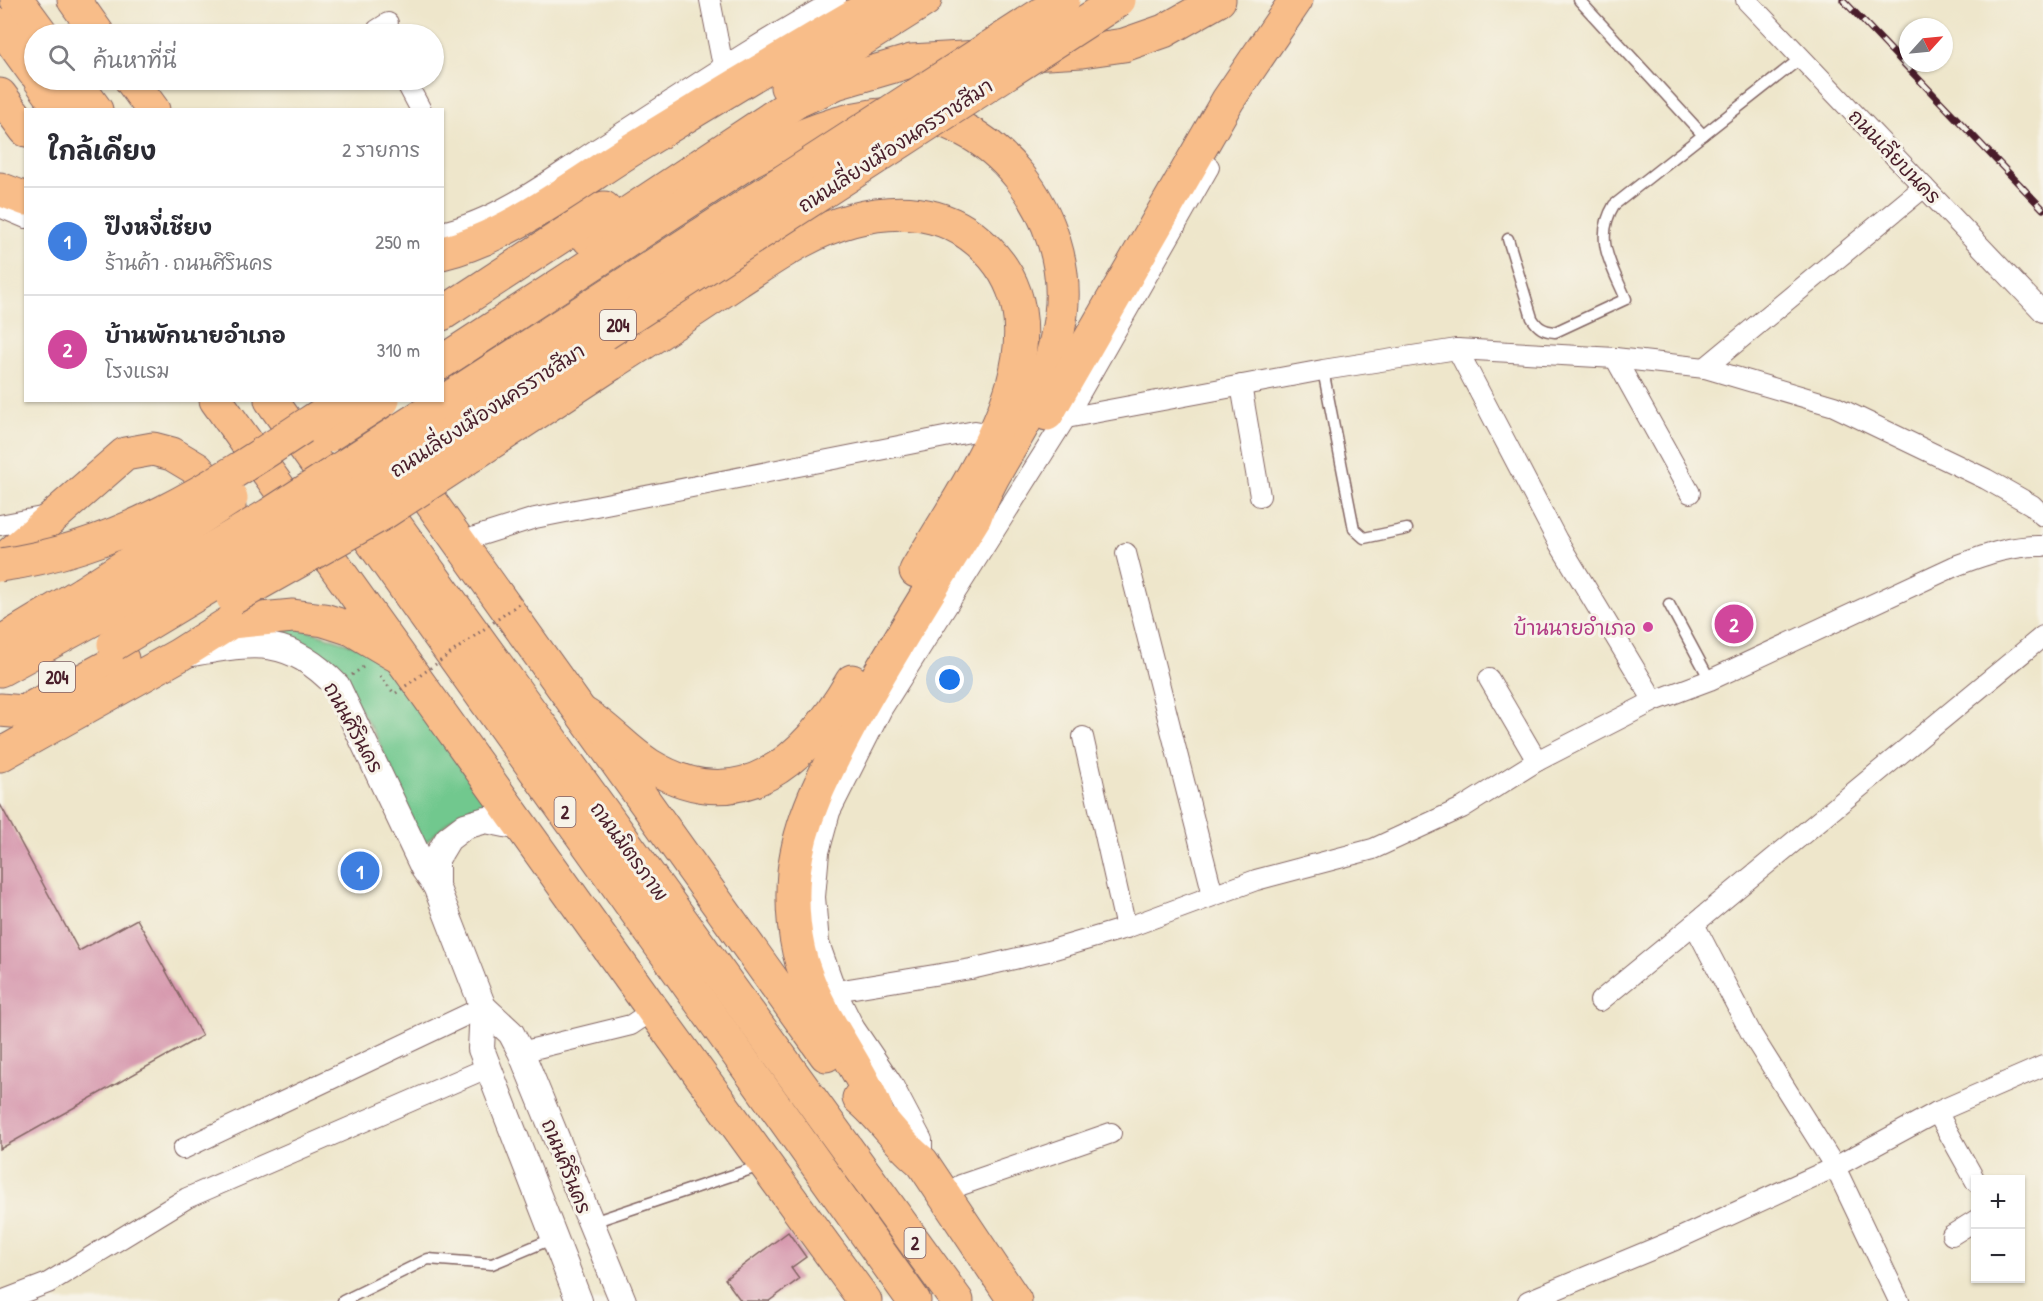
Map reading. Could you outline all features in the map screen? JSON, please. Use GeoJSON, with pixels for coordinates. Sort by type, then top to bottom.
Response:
{"type":"FeatureCollection","features":[{"type":"Feature","properties":{"kind":"highway"},"geometry":{"type":"LineString","coordinates":[[17,0],[35,24]]}},
{"type":"Feature","properties":{"kind":"highway"},"geometry":{"type":"LineString","coordinates":[[444,233],[491,235],[540,207],[751,74],[881,0]]}},
{"type":"Feature","properties":{"kind":"highway"},"geometry":{"type":"LineString","coordinates":[[444,334],[464,317],[874,31],[925,0]]}},
{"type":"Feature","properties":{"kind":"highway","name":"ถนนเลี่ยงเมืองนครราชสีมา"},"geometry":{"type":"LineString","coordinates":[[444,401],[1063,0]]}},
{"type":"Feature","properties":{"kind":"highway","name":"ถนนเลี่ยงเมืองนครราชสีมา"},"geometry":{"type":"LineString","coordinates":[[0,670],[105,628],[285,541],[1119,0]]}},
{"type":"Feature","properties":{"kind":"highway"},"geometry":{"type":"LineString","coordinates":[[444,358],[464,317],[797,101],[836,83],[910,61],[1082,51],[1124,45],[1164,31],[1219,0]]}},
{"type":"Feature","properties":{"kind":"highway"},"geometry":{"type":"LineString","coordinates":[[975,517],[991,507],[1228,100],[1296,0]]}},
{"type":"Feature","properties":{"kind":"highway"},"geometry":{"type":"LineString","coordinates":[[0,25],[24,58]]}},
{"type":"Feature","properties":{"kind":"highway"},"geometry":{"type":"LineString","coordinates":[[47,90],[60,108]]}},
{"type":"Feature","properties":{"kind":"highway"},"geometry":{"type":"LineString","coordinates":[[81,90],[95,108]]}},
{"type":"Feature","properties":{"kind":"highway"},"geometry":{"type":"LineString","coordinates":[[138,90],[152,108]]}},
{"type":"Feature","properties":{"kind":"highway"},"geometry":{"type":"LineString","coordinates":[[0,95],[24,127]]}},
{"type":"Feature","properties":{"kind":"highway"},"geometry":{"type":"LineString","coordinates":[[464,317],[751,160],[795,138],[840,122],[892,114],[925,116],[947,124],[992,149],[1016,173],[1038,203],[1051,231],[1061,274],[1061,313],[1053,354],[1027,418],[980,500],[975,517],[874,683],[819,785],[805,825],[794,872],[794,925],[806,974],[828,1024],[868,1089],[877,1112]]}},
{"type":"Feature","properties":{"kind":"highway"},"geometry":{"type":"LineString","coordinates":[[0,189],[24,198]]}},
{"type":"Feature","properties":{"kind":"highway"},"geometry":{"type":"LineString","coordinates":[[0,643],[105,628],[382,514],[810,237],[849,220],[884,213],[914,213],[942,219],[968,232],[989,251],[1007,275],[1019,311],[1021,353],[1011,394],[995,434],[841,700],[817,734],[795,757],[768,776],[737,786],[709,787],[679,781],[646,763],[600,723],[584,714]]}},
{"type":"Feature","properties":{"kind":"highway","name":"ถนนมิตรภาพ"},"geometry":{"type":"LineString","coordinates":[[272,402],[914,1301]]}},
{"type":"Feature","properties":{"kind":"highway"},"geometry":{"type":"LineString","coordinates":[[0,544],[34,540],[91,524],[141,503],[211,465],[305,402]]}},
{"type":"Feature","properties":{"kind":"highway","name":"ถนนมิตรภาพ"},"geometry":{"type":"LineString","coordinates":[[309,402],[627,848],[957,1301]]}},
{"type":"Feature","properties":{"kind":"highway"},"geometry":{"type":"LineString","coordinates":[[0,564],[39,560],[99,543],[148,521],[222,480],[341,402]]}},
{"type":"Feature","properties":{"kind":"highway"},"geometry":{"type":"LineString","coordinates":[[358,402],[855,1095],[877,1112],[905,1149],[922,1162],[1015,1301]]}},
{"type":"Feature","properties":{"kind":"highway"},"geometry":{"type":"LineString","coordinates":[[105,628],[381,402]]}},
{"type":"Feature","properties":{"kind":"highway","name":"ถนนเลี่ยงเมืองนครราชสีมา"},"geometry":{"type":"LineString","coordinates":[[0,711],[105,628],[269,515],[443,402]]}},
{"type":"Feature","properties":{"kind":"highway"},"geometry":{"type":"LineString","coordinates":[[222,405],[384,656],[524,828],[653,1010],[866,1301]]}},
{"type":"Feature","properties":{"kind":"highway"},"geometry":{"type":"LineString","coordinates":[[0,564],[125,454],[153,449],[172,454],[197,469],[224,501],[251,550],[253,573],[231,622]]}},
{"type":"Feature","properties":{"kind":"highway"},"geometry":{"type":"LineString","coordinates":[[0,755],[180,655],[231,622],[293,616],[324,620],[352,629],[384,656]]}},
{"type":"Feature","properties":{"kind":"highway"},"geometry":{"type":"LineString","coordinates":[[617,760],[627,848]]}},
{"type":"Feature","properties":{"kind":"street"},"geometry":{"type":"LineString","coordinates":[[710,0],[721,56],[727,65]]}},
{"type":"Feature","properties":{"kind":"street"},"geometry":{"type":"LineString","coordinates":[[444,233],[531,192],[727,65],[836,0]]}},
{"type":"Feature","properties":{"kind":"street"},"geometry":{"type":"LineString","coordinates":[[922,1162],[922,1140],[892,1083],[854,1027],[836,991],[819,943],[815,897],[819,852],[830,813],[882,709],[1062,417],[1246,102],[1292,30],[1315,0]]}},
{"type":"Feature","properties":{"kind":"street","name":"ถนนเลียบนคร"},"geometry":{"type":"LineString","coordinates":[[1746,0],[2043,312]]}},
{"type":"Feature","properties":{"kind":"street"},"geometry":{"type":"LineString","coordinates":[[410,90],[420,108]]}},
{"type":"Feature","properties":{"kind":"street"},"geometry":{"type":"LineString","coordinates":[[1704,368],[1924,187]]}},
{"type":"Feature","properties":{"kind":"street"},"geometry":{"type":"LineString","coordinates":[[0,207],[24,217]]}},
{"type":"Feature","properties":{"kind":"street"},"geometry":{"type":"LineString","coordinates":[[1062,417],[1323,370],[1457,349],[1615,358],[1704,368],[1834,406],[1986,479],[2032,505],[2043,516]]}},
{"type":"Feature","properties":{"kind":"street"},"geometry":{"type":"LineString","coordinates":[[1457,349],[1557,540],[1654,701]]}},
{"type":"Feature","properties":{"kind":"street"},"geometry":{"type":"LineString","coordinates":[[1615,358],[1690,493]]}},
{"type":"Feature","properties":{"kind":"street"},"geometry":{"type":"LineString","coordinates":[[1241,386],[1260,496]]}},
{"type":"Feature","properties":{"kind":"street"},"geometry":{"type":"LineString","coordinates":[[463,545],[475,537],[535,518],[979,430]]}},
{"type":"Feature","properties":{"kind":"street"},"geometry":{"type":"LineString","coordinates":[[0,525],[56,514]]}},
{"type":"Feature","properties":{"kind":"street"},"geometry":{"type":"LineString","coordinates":[[836,991],[971,969],[1048,951],[1126,928],[1256,880],[1373,849],[1462,808],[1537,760],[1654,701],[1710,680],[1955,566],[1994,551],[2043,546]]}},
{"type":"Feature","properties":{"kind":"street"},"geometry":{"type":"LineString","coordinates":[[1126,553],[1213,895]]}},
{"type":"Feature","properties":{"kind":"street"},"geometry":{"type":"LineString","coordinates":[[1600,1000],[2043,636]]}},
{"type":"Feature","properties":{"kind":"street","name":"ถนนศิรินคร"},"geometry":{"type":"LineString","coordinates":[[180,655],[248,644],[289,649],[317,666],[337,686],[424,869],[436,886],[483,1007],[480,1049],[579,1301]]}},
{"type":"Feature","properties":{"kind":"street"},"geometry":{"type":"LineString","coordinates":[[1489,679],[1537,760]]}},
{"type":"Feature","properties":{"kind":"street"},"geometry":{"type":"LineString","coordinates":[[1083,737],[1126,928]]}},
{"type":"Feature","properties":{"kind":"street","name":"ถนนศิรินคร"},"geometry":{"type":"LineString","coordinates":[[436,886],[436,860],[448,839],[465,826],[486,820],[524,828]]}},
{"type":"Feature","properties":{"kind":"street"},"geometry":{"type":"LineString","coordinates":[[1694,924],[1752,1035],[1836,1167],[1899,1301]]}},
{"type":"Feature","properties":{"kind":"street"},"geometry":{"type":"LineString","coordinates":[[183,1149],[483,1007]]}},
{"type":"Feature","properties":{"kind":"street","name":"ถนนศิรินคร"},"geometry":{"type":"LineString","coordinates":[[483,1007],[511,1033],[521,1052],[622,1301]]}},
{"type":"Feature","properties":{"kind":"street"},"geometry":{"type":"LineString","coordinates":[[521,1052],[631,1024],[653,1010]]}},
{"type":"Feature","properties":{"kind":"street"},"geometry":{"type":"LineString","coordinates":[[1528,1301],[1676,1240],[1836,1167],[1937,1112],[2043,1066]]}},
{"type":"Feature","properties":{"kind":"street"},"geometry":{"type":"LineString","coordinates":[[1,1301],[48,1283],[187,1198],[487,1068]]}},
{"type":"Feature","properties":{"kind":"street"},"geometry":{"type":"LineString","coordinates":[[1937,1112],[1972,1175]]}},
{"type":"Feature","properties":{"kind":"street"},"geometry":{"type":"LineString","coordinates":[[945,1196],[961,1185],[1111,1133]]}},
{"type":"Feature","properties":{"kind":"street"},"geometry":{"type":"LineString","coordinates":[[1952,1235],[1971,1223]]}},
{"type":"Feature","properties":{"kind":"lane"},"geometry":{"type":"LineString","coordinates":[[1579,0],[1703,135]]}},
{"type":"Feature","properties":{"kind":"lane"},"geometry":{"type":"LineString","coordinates":[[1508,239],[1532,318],[1538,326],[1547,331],[1556,332],[1626,299],[1605,250],[1603,237],[1609,214],[1614,206],[1801,58]]}},
{"type":"Feature","properties":{"kind":"lane"},"geometry":{"type":"LineString","coordinates":[[1323,370],[1354,529],[1364,538],[1407,529]]}},
{"type":"Feature","properties":{"kind":"lane"},"geometry":{"type":"LineString","coordinates":[[1669,604],[1710,680]]}},
{"type":"Feature","properties":{"kind":"lane"},"geometry":{"type":"LineString","coordinates":[[590,1223],[766,1164]]}},
{"type":"Feature","properties":{"kind":"lane"},"geometry":{"type":"LineString","coordinates":[[343,1301],[428,1259],[492,1264],[554,1238]]}},
{"type":"Feature","properties":{"kind":"path"},"geometry":{"type":"LineString","coordinates":[[337,686],[384,656],[395,694],[520,603]]}},
{"type":"Feature","properties":{"kind":"green space"},"geometry":{"type":"Polygon","coordinates":[[[295,626],[368,650],[398,682],[492,809],[454,817],[425,843],[419,839],[377,738],[343,681],[249,632],[295,626]]]}},
{"type":"Feature","properties":{"kind":"building"},"geometry":{"type":"Polygon","coordinates":[[[0,804],[79,951],[137,919],[202,1036],[0,1149],[0,804]]]}},
{"type":"Feature","properties":{"kind":"building"},"geometry":{"type":"Polygon","coordinates":[[[788,1232],[806,1257],[791,1268],[799,1279],[769,1301],[741,1301],[725,1279],[788,1232]]]}},
{"type":"Feature","properties":{"kind":"railway"},"geometry":{"type":"LineString","coordinates":[[1843,0],[2043,209]]}},
{"type":"Feature","properties":{"kind":"place","name":"บ้านพักนายอำเภอ"},"geometry":{"type":"Point","coordinates":[1734,624]}},
{"type":"Feature","properties":{"kind":"place","name":"บ้านนายอำเภอ"},"geometry":{"type":"Point","coordinates":[1648,627]}},
{"type":"Feature","properties":{"kind":"place","name":"ปึงหงี่เชียง"},"geometry":{"type":"Point","coordinates":[360,871]}}]}
